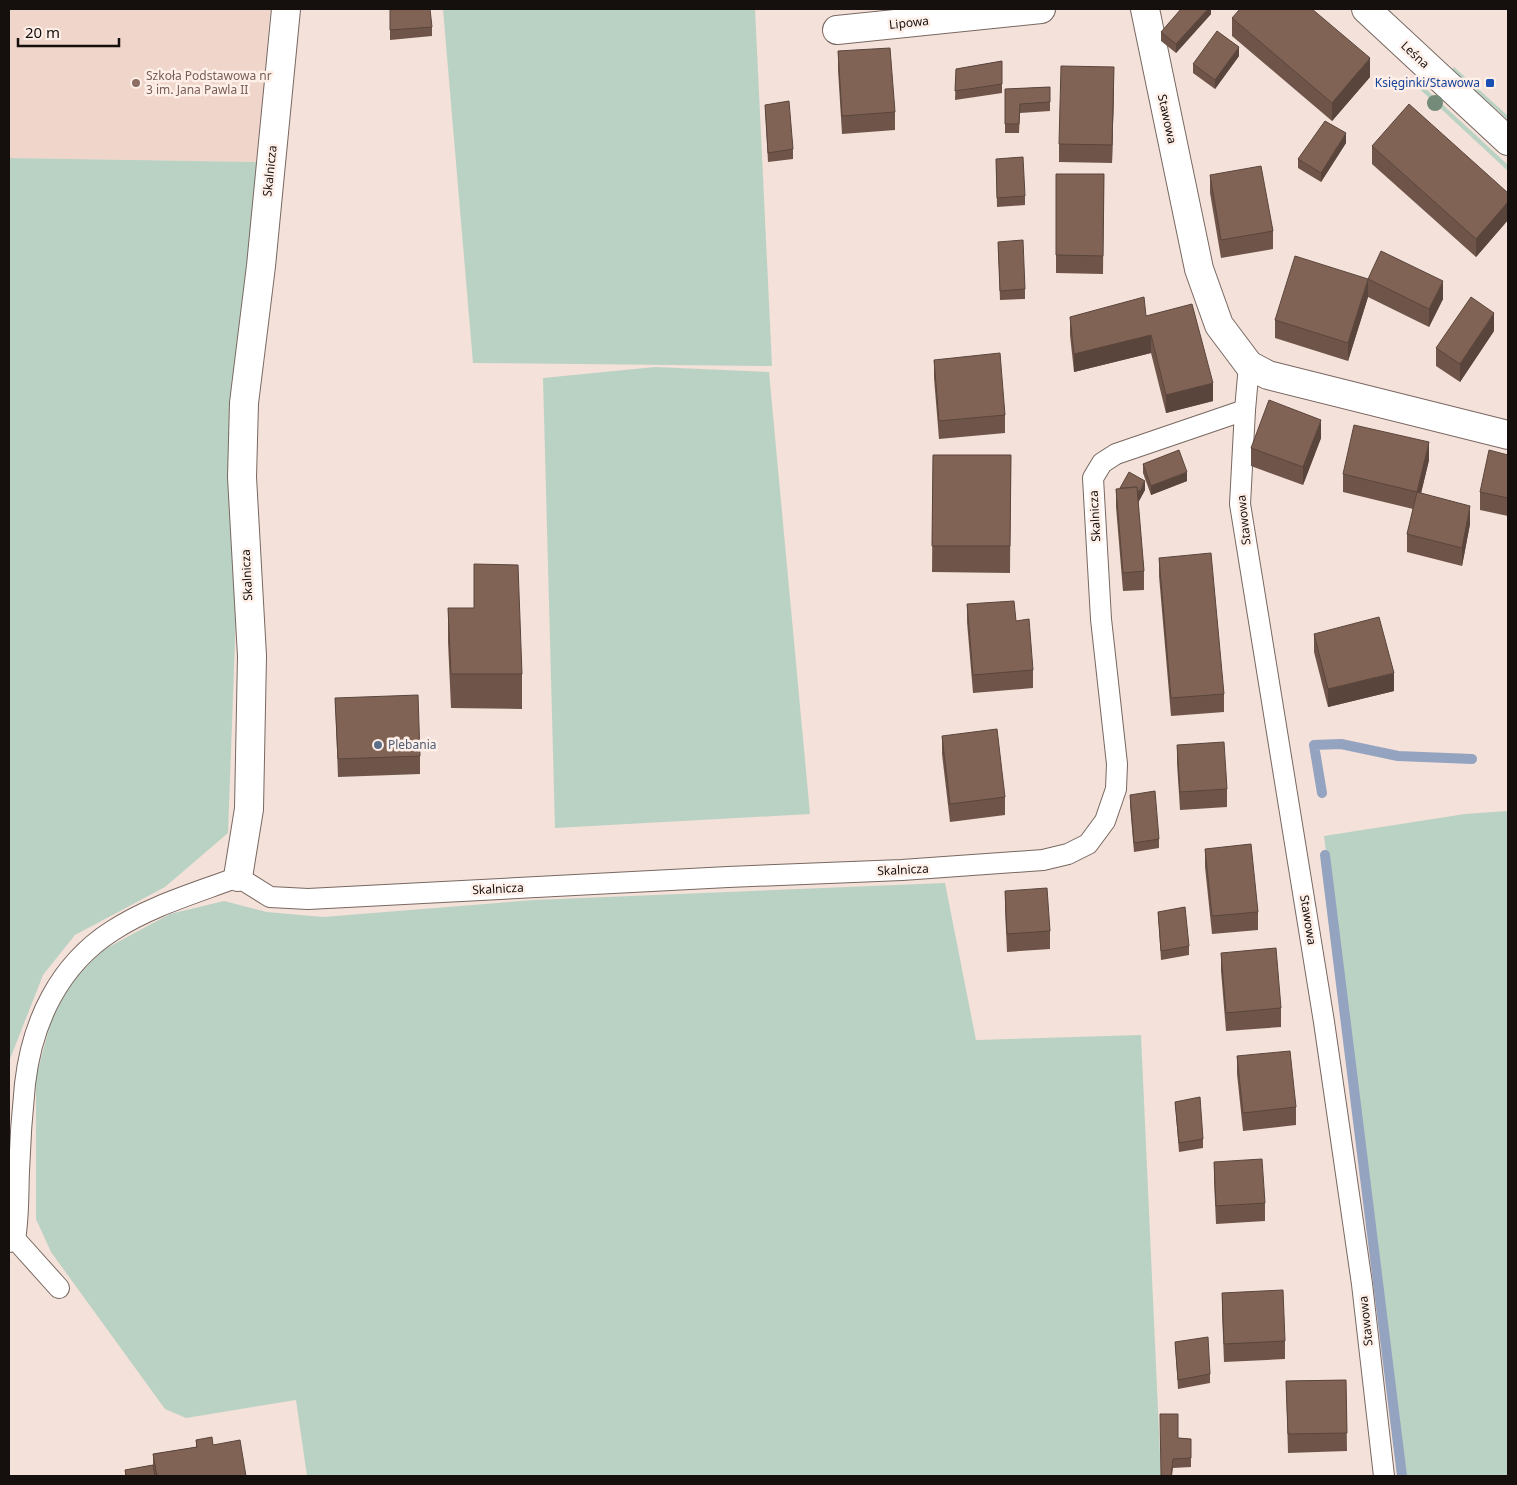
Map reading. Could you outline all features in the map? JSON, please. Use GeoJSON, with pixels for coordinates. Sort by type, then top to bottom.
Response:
{"type":"FeatureCollection","features":[{"type":"Feature","properties":{"kind":"street","name":"Skalnicza"},"geometry":{"type":"LineString","coordinates":[[238,877],[249,809],[252,666],[242,477],[244,403],[262,256],[286,9]]}},
{"type":"Feature","properties":{"kind":"street","name":"Lipowa"},"geometry":{"type":"LineString","coordinates":[[837,30],[1042,9]]}},
{"type":"Feature","properties":{"kind":"street","name":"Stawowa"},"geometry":{"type":"LineString","coordinates":[[1144,9],[1199,269],[1219,325],[1249,365],[1268,375],[1473,428],[1508,435]]}},
{"type":"Feature","properties":{"kind":"street","name":"Leśna"},"geometry":{"type":"LineString","coordinates":[[1366,9],[1508,141]]}},
{"type":"Feature","properties":{"kind":"lane","name":"Stawowa"},"geometry":{"type":"LineString","coordinates":[[1249,365],[1240,504],[1324,1022],[1362,1284],[1384,1476]]}},
{"type":"Feature","properties":{"kind":"lane","name":"Skalnicza"},"geometry":{"type":"LineString","coordinates":[[238,877],[270,897],[308,899],[728,876],[902,870],[1043,860],[1068,854],[1088,844],[1105,821],[1116,789],[1117,764],[1101,619],[1093,478],[1102,463],[1116,454],[1245,410]]}},
{"type":"Feature","properties":{"kind":"lane"},"geometry":{"type":"LineString","coordinates":[[60,1288],[12,1241],[18,1224],[19,1170],[25,1082],[34,1041],[45,1008],[61,978],[82,954],[112,931],[143,914],[238,877]]}},
{"type":"Feature","properties":{"kind":"shaded area","name":"Szkoła Podstawowa nr 3 im. Jana Pawla II"},"geometry":{"type":"Polygon","coordinates":[[[9,9],[270,9],[258,162],[9,158],[9,9]]]}},
{"type":"Feature","properties":{"kind":"green space"},"geometry":{"type":"Polygon","coordinates":[[[443,9],[755,9],[772,366],[473,363],[443,9]]]}},
{"type":"Feature","properties":{"kind":"green space"},"geometry":{"type":"Polygon","coordinates":[[[1454,67],[1508,116],[1508,120],[1452,70],[1454,67]]]}},
{"type":"Feature","properties":{"kind":"green space"},"geometry":{"type":"Polygon","coordinates":[[[1415,79],[1508,165],[1508,171],[1411,81],[1415,79]]]}},
{"type":"Feature","properties":{"kind":"green space"},"geometry":{"type":"Polygon","coordinates":[[[9,158],[258,162],[236,614],[228,833],[165,887],[75,935],[43,975],[10,1059],[9,1094],[9,158]]]}},
{"type":"Feature","properties":{"kind":"green space"},"geometry":{"type":"Polygon","coordinates":[[[655,367],[769,372],[810,814],[555,828],[543,378],[655,367]]]}},
{"type":"Feature","properties":{"kind":"green space"},"geometry":{"type":"Polygon","coordinates":[[[1508,811],[1508,1476],[1403,1476],[1324,836],[1465,814],[1508,811]]]}},
{"type":"Feature","properties":{"kind":"green space"},"geometry":{"type":"Polygon","coordinates":[[[945,883],[976,1040],[1141,1035],[1161,1476],[307,1476],[296,1400],[186,1418],[165,1409],[51,1252],[36,1219],[36,1077],[51,1021],[72,981],[103,950],[170,914],[224,901],[267,912],[323,917],[534,900],[945,883]]]}},
{"type":"Feature","properties":{"kind":"building"},"geometry":{"type":"Polygon","coordinates":[[[390,9],[430,9],[432,27],[390,30],[390,9]]]}},
{"type":"Feature","properties":{"kind":"building"},"geometry":{"type":"Polygon","coordinates":[[[1181,9],[1208,9],[1176,44],[1161,32],[1181,9]]]}},
{"type":"Feature","properties":{"kind":"building"},"geometry":{"type":"Polygon","coordinates":[[[1240,9],[1312,9],[1370,58],[1332,103],[1232,18],[1240,9]]]}},
{"type":"Feature","properties":{"kind":"building"},"geometry":{"type":"Polygon","coordinates":[[[1217,31],[1239,47],[1215,80],[1193,64],[1217,31]]]}},
{"type":"Feature","properties":{"kind":"building"},"geometry":{"type":"Polygon","coordinates":[[[890,48],[895,112],[842,116],[838,51],[890,48]]]}},
{"type":"Feature","properties":{"kind":"building"},"geometry":{"type":"Polygon","coordinates":[[[1002,61],[1002,84],[955,91],[956,69],[1002,61]]]}},
{"type":"Feature","properties":{"kind":"building"},"geometry":{"type":"Polygon","coordinates":[[[1061,66],[1114,67],[1112,145],[1059,144],[1061,66]]]}},
{"type":"Feature","properties":{"kind":"building"},"geometry":{"type":"Polygon","coordinates":[[[1050,87],[1050,102],[1020,104],[1019,124],[1005,124],[1005,89],[1050,87]]]}},
{"type":"Feature","properties":{"kind":"building"},"geometry":{"type":"Polygon","coordinates":[[[789,101],[793,149],[768,153],[765,105],[789,101]]]}},
{"type":"Feature","properties":{"kind":"building"},"geometry":{"type":"Polygon","coordinates":[[[1409,104],[1508,193],[1508,202],[1476,239],[1372,146],[1409,104]]]}},
{"type":"Feature","properties":{"kind":"building"},"geometry":{"type":"Polygon","coordinates":[[[1325,121],[1346,133],[1321,173],[1298,159],[1325,121]]]}},
{"type":"Feature","properties":{"kind":"building"},"geometry":{"type":"Polygon","coordinates":[[[1023,157],[1025,196],[997,198],[996,159],[1023,157]]]}},
{"type":"Feature","properties":{"kind":"building"},"geometry":{"type":"Polygon","coordinates":[[[1261,166],[1273,231],[1221,240],[1210,175],[1261,166]]]}},
{"type":"Feature","properties":{"kind":"building"},"geometry":{"type":"Polygon","coordinates":[[[1056,174],[1104,174],[1103,256],[1056,255],[1056,174]]]}},
{"type":"Feature","properties":{"kind":"building"},"geometry":{"type":"Polygon","coordinates":[[[1023,240],[1025,289],[1000,291],[998,242],[1023,240]]]}},
{"type":"Feature","properties":{"kind":"building"},"geometry":{"type":"Polygon","coordinates":[[[1381,251],[1443,281],[1429,309],[1368,279],[1381,251]]]}},
{"type":"Feature","properties":{"kind":"building"},"geometry":{"type":"Polygon","coordinates":[[[1295,256],[1368,279],[1348,343],[1275,320],[1295,256]]]}},
{"type":"Feature","properties":{"kind":"building"},"geometry":{"type":"Polygon","coordinates":[[[1144,297],[1146,316],[1192,304],[1213,383],[1166,395],[1151,335],[1074,354],[1070,317],[1144,297]]]}},
{"type":"Feature","properties":{"kind":"building"},"geometry":{"type":"Polygon","coordinates":[[[1471,297],[1494,313],[1460,364],[1436,348],[1471,297]]]}},
{"type":"Feature","properties":{"kind":"building"},"geometry":{"type":"Polygon","coordinates":[[[1000,353],[1005,415],[939,421],[934,360],[1000,353]]]}},
{"type":"Feature","properties":{"kind":"building"},"geometry":{"type":"Polygon","coordinates":[[[1269,400],[1321,420],[1303,467],[1251,448],[1269,400]]]}},
{"type":"Feature","properties":{"kind":"building"},"geometry":{"type":"Polygon","coordinates":[[[1354,425],[1429,442],[1417,492],[1343,474],[1354,425]]]}},
{"type":"Feature","properties":{"kind":"building"},"geometry":{"type":"Polygon","coordinates":[[[1179,450],[1187,472],[1151,486],[1143,464],[1179,450]]]}},
{"type":"Feature","properties":{"kind":"building"},"geometry":{"type":"Polygon","coordinates":[[[1489,450],[1508,455],[1508,498],[1480,492],[1489,450]]]}},
{"type":"Feature","properties":{"kind":"building"},"geometry":{"type":"Polygon","coordinates":[[[933,455],[1011,455],[1010,546],[932,546],[933,455]]]}},
{"type":"Feature","properties":{"kind":"building"},"geometry":{"type":"Polygon","coordinates":[[[1129,472],[1145,481],[1137,494],[1137,487],[1120,488],[1129,472]]]}},
{"type":"Feature","properties":{"kind":"building"},"geometry":{"type":"Polygon","coordinates":[[[1137,487],[1144,571],[1123,573],[1116,489],[1137,487]]]}},
{"type":"Feature","properties":{"kind":"building"},"geometry":{"type":"Polygon","coordinates":[[[1417,492],[1470,506],[1462,548],[1407,534],[1417,492]]]}},
{"type":"Feature","properties":{"kind":"building"},"geometry":{"type":"Polygon","coordinates":[[[1211,553],[1224,694],[1171,698],[1159,558],[1211,553]]]}},
{"type":"Feature","properties":{"kind":"building"},"geometry":{"type":"Polygon","coordinates":[[[474,564],[518,565],[522,674],[451,674],[448,608],[474,608],[474,564]]]}},
{"type":"Feature","properties":{"kind":"building"},"geometry":{"type":"Polygon","coordinates":[[[1014,601],[1016,621],[1029,619],[1033,670],[973,675],[967,604],[1014,601]]]}},
{"type":"Feature","properties":{"kind":"building"},"geometry":{"type":"Polygon","coordinates":[[[1379,617],[1394,673],[1328,689],[1314,634],[1379,617]]]}},
{"type":"Feature","properties":{"kind":"building","name":"Plebania"},"geometry":{"type":"Polygon","coordinates":[[[418,695],[420,756],[338,759],[335,698],[418,695]]]}},
{"type":"Feature","properties":{"kind":"building"},"geometry":{"type":"Polygon","coordinates":[[[997,729],[1005,797],[950,804],[942,736],[997,729]]]}},
{"type":"Feature","properties":{"kind":"building"},"geometry":{"type":"Polygon","coordinates":[[[1224,742],[1227,789],[1180,792],[1177,745],[1224,742]]]}},
{"type":"Feature","properties":{"kind":"building"},"geometry":{"type":"Polygon","coordinates":[[[1155,791],[1159,839],[1134,843],[1130,795],[1155,791]]]}},
{"type":"Feature","properties":{"kind":"building"},"geometry":{"type":"Polygon","coordinates":[[[1251,844],[1258,912],[1212,916],[1205,849],[1251,844]]]}},
{"type":"Feature","properties":{"kind":"building"},"geometry":{"type":"Polygon","coordinates":[[[1047,888],[1050,931],[1007,934],[1005,891],[1047,888]]]}},
{"type":"Feature","properties":{"kind":"building"},"geometry":{"type":"Polygon","coordinates":[[[1185,907],[1189,946],[1161,951],[1158,912],[1185,907]]]}},
{"type":"Feature","properties":{"kind":"building"},"geometry":{"type":"Polygon","coordinates":[[[1276,948],[1281,1008],[1226,1013],[1221,953],[1276,948]]]}},
{"type":"Feature","properties":{"kind":"building"},"geometry":{"type":"Polygon","coordinates":[[[1290,1051],[1296,1107],[1243,1113],[1237,1056],[1290,1051]]]}},
{"type":"Feature","properties":{"kind":"building"},"geometry":{"type":"Polygon","coordinates":[[[1200,1097],[1203,1139],[1179,1143],[1175,1102],[1200,1097]]]}},
{"type":"Feature","properties":{"kind":"building"},"geometry":{"type":"Polygon","coordinates":[[[1262,1159],[1265,1203],[1216,1206],[1214,1162],[1262,1159]]]}},
{"type":"Feature","properties":{"kind":"building"},"geometry":{"type":"Polygon","coordinates":[[[1283,1290],[1285,1341],[1224,1344],[1222,1293],[1283,1290]]]}},
{"type":"Feature","properties":{"kind":"building"},"geometry":{"type":"Polygon","coordinates":[[[1208,1337],[1210,1374],[1178,1380],[1175,1342],[1208,1337]]]}},
{"type":"Feature","properties":{"kind":"building"},"geometry":{"type":"Polygon","coordinates":[[[1346,1380],[1347,1433],[1288,1434],[1286,1381],[1346,1380]]]}},
{"type":"Feature","properties":{"kind":"building"},"geometry":{"type":"Polygon","coordinates":[[[1160,1414],[1178,1414],[1178,1438],[1191,1439],[1191,1458],[1173,1459],[1171,1476],[1161,1476],[1160,1414]]]}},
{"type":"Feature","properties":{"kind":"building"},"geometry":{"type":"Polygon","coordinates":[[[212,1437],[213,1445],[240,1440],[246,1476],[157,1476],[153,1454],[197,1447],[196,1440],[212,1437]]]}},
{"type":"Feature","properties":{"kind":"building"},"geometry":{"type":"Polygon","coordinates":[[[153,1465],[155,1476],[126,1476],[125,1470],[153,1465]]]}},
{"type":"Feature","properties":{"kind":"waterway"},"geometry":{"type":"LineString","coordinates":[[1322,793],[1314,745],[1341,744],[1398,756],[1472,759]]}},
{"type":"Feature","properties":{"kind":"waterway"},"geometry":{"type":"LineString","coordinates":[[1325,855],[1402,1476]]}},
{"type":"Feature","properties":{"kind":"place","name":"Szkoła Podstawowa nr 3 im. Jana Pawla II"},"geometry":{"type":"Point","coordinates":[136,83]}},
{"type":"Feature","properties":{"kind":"place","name":"Księginki/Stawowa"},"geometry":{"type":"Point","coordinates":[1490,83]}},
{"type":"Feature","properties":{"kind":"place","name":"Plebania"},"geometry":{"type":"Point","coordinates":[378,745]}}]}
